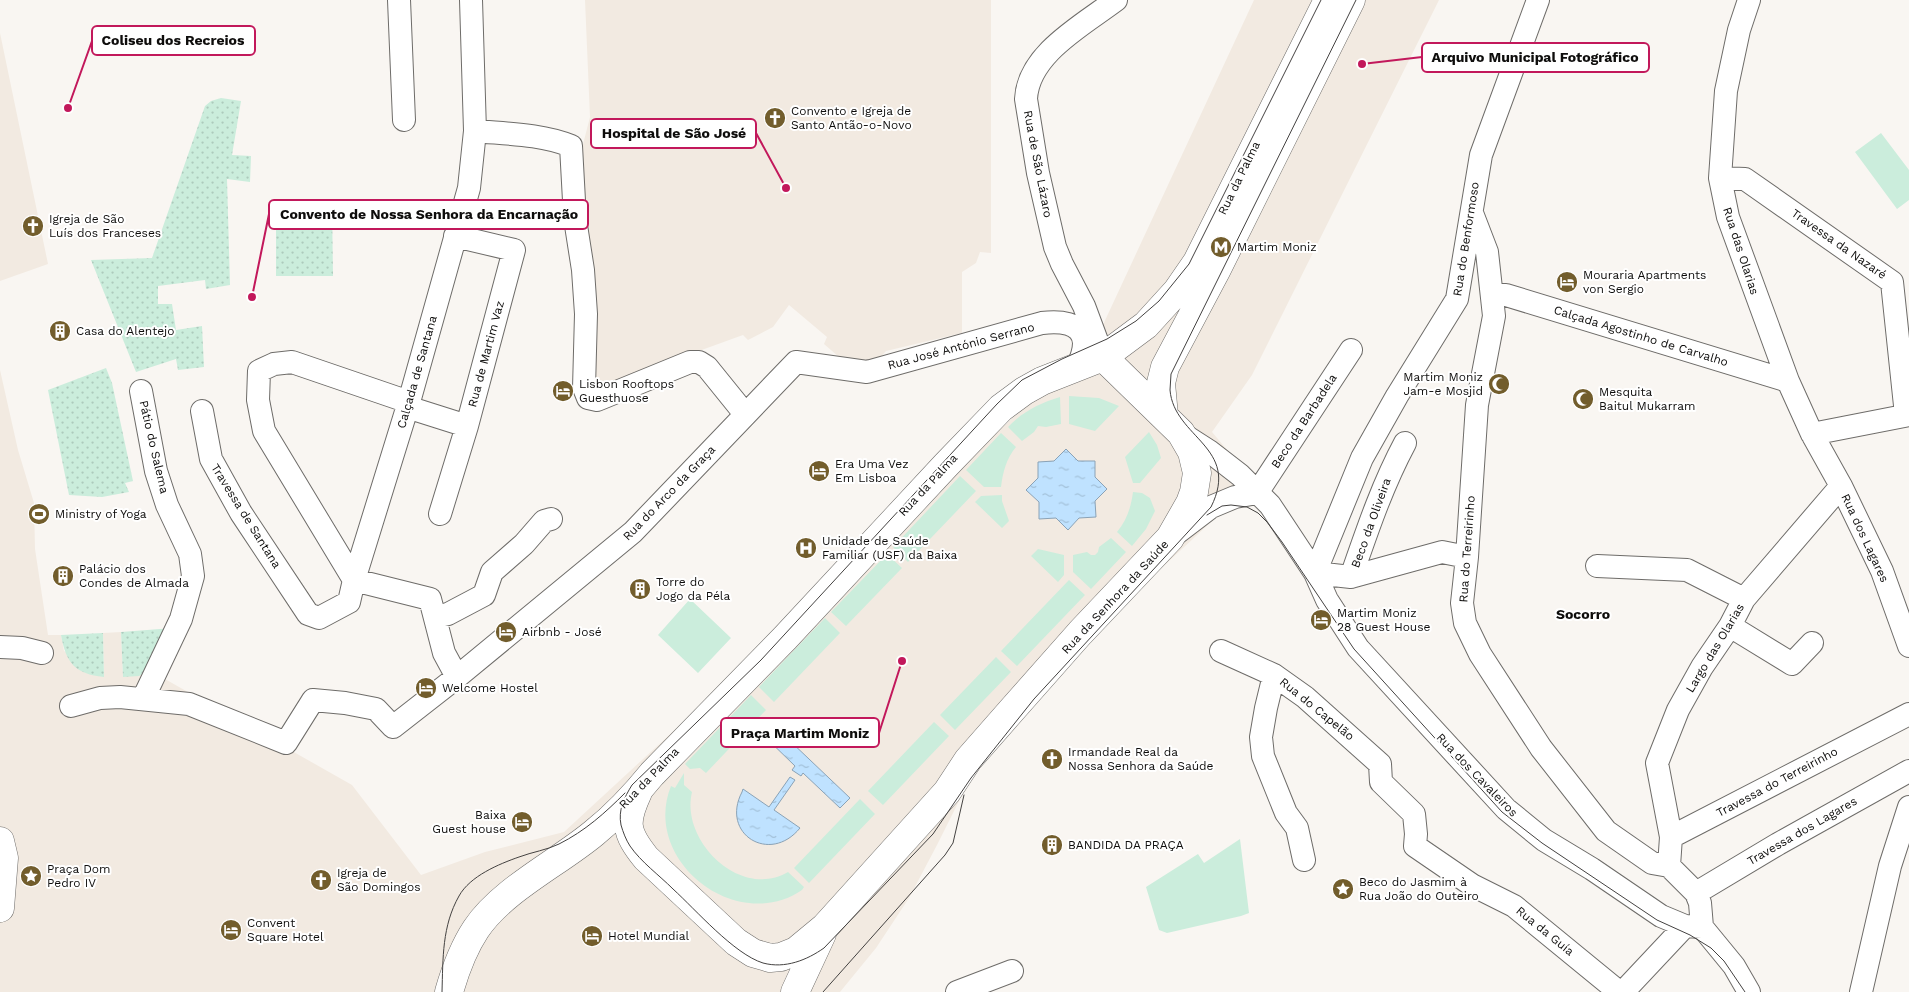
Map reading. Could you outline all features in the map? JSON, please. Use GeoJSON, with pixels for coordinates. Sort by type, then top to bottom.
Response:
{"type":"FeatureCollection","features":[{"type":"Feature","properties":{"kind":"main road","name":"Rua da Palma"},"geometry":{"type":"LineString","coordinates":[[449,992],[476,929],[486,918],[511,894],[595,833],[639,790],[652,774],[785,638],[946,465],[1002,408],[1024,391],[1042,381],[1104,357],[1146,325],[1161,310],[1197,262],[1328,0]]}},
{"type":"Feature","properties":{"kind":"main road","name":"Rua da Palma"},"geometry":{"type":"LineString","coordinates":[[1172,425],[1160,383],[1165,367],[1216,271],[1351,0]]}},
{"type":"Feature","properties":{"kind":"main road"},"geometry":{"type":"LineString","coordinates":[[1104,357],[1172,425]]}},
{"type":"Feature","properties":{"kind":"main road","name":"Rua da Senhora da Saúde"},"geometry":{"type":"LineString","coordinates":[[825,927],[947,792],[968,760],[1080,634],[1170,538],[1190,503],[1196,482],[1196,462],[1192,452],[1172,425]]}},
{"type":"Feature","properties":{"kind":"main road"},"geometry":{"type":"LineString","coordinates":[[639,790],[631,806],[629,818],[629,830],[633,842],[646,858],[736,942],[753,953],[770,958],[781,957],[796,951],[825,927]]}},
{"type":"Feature","properties":{"kind":"main road"},"geometry":{"type":"LineString","coordinates":[[0,841],[4,858],[0,908]]}},
{"type":"Feature","properties":{"kind":"main road"},"geometry":{"type":"LineString","coordinates":[[795,992],[825,927]]}},
{"type":"Feature","properties":{"kind":"street"},"geometry":{"type":"LineString","coordinates":[[400,0],[404,120]]}},
{"type":"Feature","properties":{"kind":"street","name":"Calçada de Santana"},"geometry":{"type":"LineString","coordinates":[[308,614],[319,618],[349,602],[408,404],[469,188],[475,131],[472,0]]}},
{"type":"Feature","properties":{"kind":"street","name":"Rua de São Lázaro"},"geometry":{"type":"LineString","coordinates":[[1104,357],[1084,306],[1055,247],[1038,173],[1026,90],[1032,74],[1049,51],[1116,0]]}},
{"type":"Feature","properties":{"kind":"street","name":"Rua do Benformoso"},"geometry":{"type":"LineString","coordinates":[[1316,573],[1362,458],[1397,396],[1458,299],[1481,155],[1538,0]]}},
{"type":"Feature","properties":{"kind":"street","name":"Rua das Olarias"},"geometry":{"type":"LineString","coordinates":[[1749,0],[1739,30],[1726,91],[1720,178],[1728,217],[1788,381],[1812,434]]}},
{"type":"Feature","properties":{"kind":"street"},"geometry":{"type":"LineString","coordinates":[[475,131],[536,137],[571,146],[575,219],[584,279],[586,314],[584,388],[588,398],[597,400],[690,362],[699,362],[706,367],[745,414]]}},
{"type":"Feature","properties":{"kind":"street","name":"Travessa da Nazaré"},"geometry":{"type":"LineString","coordinates":[[1720,178],[1745,179],[1892,282],[1907,415]]}},
{"type":"Feature","properties":{"kind":"street","name":"Rua do Terreirinho"},"geometry":{"type":"LineString","coordinates":[[1472,214],[1487,252],[1494,316],[1477,405],[1467,557],[1462,603],[1465,623],[1480,654],[1541,748],[1606,831],[1652,863],[1669,866]]}},
{"type":"Feature","properties":{"kind":"street","name":"Rua de Martim Vaz"},"geometry":{"type":"LineString","coordinates":[[440,514],[467,426],[514,250],[455,236]]}},
{"type":"Feature","properties":{"kind":"street","name":"Calçada Agostinho de Carvalho"},"geometry":{"type":"LineString","coordinates":[[1493,296],[1506,295],[1788,381]]}},
{"type":"Feature","properties":{"kind":"street","name":"Rua José António Serrano"},"geometry":{"type":"LineString","coordinates":[[805,363],[867,372],[1042,323],[1056,321],[1066,322],[1074,327],[1084,340],[1078,366]]}},
{"type":"Feature","properties":{"kind":"street","name":"Beco da Barbadela"},"geometry":{"type":"LineString","coordinates":[[1257,493],[1350,350]]}},
{"type":"Feature","properties":{"kind":"street"},"geometry":{"type":"LineString","coordinates":[[458,677],[444,653],[430,598],[354,580],[264,431],[259,406],[259,371],[267,366],[281,362],[292,362],[467,426]]}},
{"type":"Feature","properties":{"kind":"street","name":"Rua do Arco da Graça"},"geometry":{"type":"LineString","coordinates":[[144,699],[189,704],[286,743],[314,700],[376,709],[393,727],[458,677],[633,532],[796,362],[805,363]]}},
{"type":"Feature","properties":{"kind":"street","name":"Pátio do Salema"},"geometry":{"type":"LineString","coordinates":[[141,391],[156,470],[168,505],[190,554],[193,576],[181,619],[144,699]]}},
{"type":"Feature","properties":{"kind":"street","name":"Travessa de Santana"},"geometry":{"type":"LineString","coordinates":[[202,411],[211,459],[241,513],[308,614]]}},
{"type":"Feature","properties":{"kind":"street"},"geometry":{"type":"LineString","coordinates":[[1812,434],[1907,415]]}},
{"type":"Feature","properties":{"kind":"street","name":"Rua dos Cavaleiros"},"geometry":{"type":"LineString","coordinates":[[1172,425],[1236,472],[1270,504],[1316,573],[1327,600],[1358,648],[1506,809],[1544,840],[1592,869],[1660,916],[1694,926]]}},
{"type":"Feature","properties":{"kind":"street","name":"Rua dos Lagares"},"geometry":{"type":"LineString","coordinates":[[1812,434],[1841,486],[1882,571],[1909,646]]}},
{"type":"Feature","properties":{"kind":"street","name":"Beco da Oliveira"},"geometry":{"type":"LineString","coordinates":[[1352,577],[1378,500],[1389,473],[1405,443]]}},
{"type":"Feature","properties":{"kind":"street","name":"Largo das Olarias"},"geometry":{"type":"LineString","coordinates":[[1671,838],[1657,762],[1678,710],[1702,668],[1730,626],[1744,599],[1841,486]]}},
{"type":"Feature","properties":{"kind":"street"},"geometry":{"type":"LineString","coordinates":[[1170,538],[1211,508],[1235,498],[1257,493]]}},
{"type":"Feature","properties":{"kind":"street"},"geometry":{"type":"LineString","coordinates":[[435,618],[448,614],[484,595],[492,572],[524,544],[544,521],[551,519]]}},
{"type":"Feature","properties":{"kind":"street"},"geometry":{"type":"LineString","coordinates":[[1316,573],[1352,577],[1442,552],[1467,557]]}},
{"type":"Feature","properties":{"kind":"street"},"geometry":{"type":"LineString","coordinates":[[1598,566],[1687,570],[1744,599]]}},
{"type":"Feature","properties":{"kind":"street"},"geometry":{"type":"LineString","coordinates":[[1730,626],[1792,664],[1812,643]]}},
{"type":"Feature","properties":{"kind":"street"},"geometry":{"type":"LineString","coordinates":[[0,647],[22,648],[42,654]]}},
{"type":"Feature","properties":{"kind":"street","name":"Rua do Capelão"},"geometry":{"type":"LineString","coordinates":[[1221,651],[1274,675],[1305,697],[1380,764],[1381,782],[1414,814],[1415,846]]}},
{"type":"Feature","properties":{"kind":"street"},"geometry":{"type":"LineString","coordinates":[[1274,675],[1261,737],[1263,756],[1286,813],[1297,828],[1304,860]]}},
{"type":"Feature","properties":{"kind":"street"},"geometry":{"type":"LineString","coordinates":[[71,706],[100,698],[144,699]]}},
{"type":"Feature","properties":{"kind":"street","name":"Travessa do Terreirinho"},"geometry":{"type":"LineString","coordinates":[[1671,838],[1909,714]]}},
{"type":"Feature","properties":{"kind":"street","name":"Travessa dos Lagares"},"geometry":{"type":"LineString","coordinates":[[1696,893],[1778,844],[1909,771]]}},
{"type":"Feature","properties":{"kind":"street"},"geometry":{"type":"LineString","coordinates":[[1861,992],[1890,866],[1909,807]]}},
{"type":"Feature","properties":{"kind":"street"},"geometry":{"type":"LineString","coordinates":[[1623,992],[1694,926],[1700,903],[1696,893],[1669,866],[1671,838]]}},
{"type":"Feature","properties":{"kind":"street","name":"Rua da Guía"},"geometry":{"type":"LineString","coordinates":[[1415,846],[1472,885],[1514,906],[1619,992]]}},
{"type":"Feature","properties":{"kind":"street"},"geometry":{"type":"LineString","coordinates":[[1694,926],[1734,966],[1747,988]]}},
{"type":"Feature","properties":{"kind":"street"},"geometry":{"type":"LineString","coordinates":[[957,992],[1012,971]]}},
{"type":"Feature","properties":{"kind":"shaded area"},"geometry":{"type":"Polygon","coordinates":[[[585,0],[991,0],[991,253],[980,252],[976,263],[962,272],[962,333],[886,351],[880,358],[871,363],[839,357],[824,344],[827,337],[789,305],[773,327],[748,340],[743,335],[594,389],[578,164],[590,117],[585,0]]]}},
{"type":"Feature","properties":{"kind":"shaded area"},"geometry":{"type":"Polygon","coordinates":[[[1254,0],[1439,0],[1252,375],[1212,432],[1254,482],[1010,709],[992,735],[909,898],[876,948],[840,992],[0,992],[0,370],[18,450],[34,503],[35,549],[48,635],[61,635],[64,651],[104,677],[103,633],[121,632],[123,677],[149,670],[352,785],[421,875],[485,852],[564,832],[1095,342],[1254,0]]]}},
{"type":"Feature","properties":{"kind":"shaded area"},"geometry":{"type":"Polygon","coordinates":[[[0,33],[48,264],[0,281],[0,33]]]}},
{"type":"Feature","properties":{"kind":"green space"},"geometry":{"type":"Polygon","coordinates":[[[221,98],[241,101],[232,155],[251,156],[250,182],[227,179],[230,285],[206,289],[205,280],[158,286],[158,304],[172,304],[176,330],[202,326],[204,367],[178,370],[176,359],[136,372],[91,260],[152,258],[205,106],[211,101],[221,98]]]}},
{"type":"Feature","properties":{"kind":"green space"},"geometry":{"type":"Polygon","coordinates":[[[1881,133],[1909,170],[1909,200],[1897,209],[1855,152],[1881,133]]]}},
{"type":"Feature","properties":{"kind":"green space"},"geometry":{"type":"Polygon","coordinates":[[[276,203],[332,203],[333,276],[276,276],[276,203]]]}},
{"type":"Feature","properties":{"kind":"green space"},"geometry":{"type":"Polygon","coordinates":[[[106,368],[112,383],[133,481],[125,483],[129,492],[102,497],[69,495],[48,390],[106,368]]]}},
{"type":"Feature","properties":{"kind":"green space"},"geometry":{"type":"Polygon","coordinates":[[[1069,396],[1099,398],[1119,406],[1095,431],[1069,424],[1069,396]]]}},
{"type":"Feature","properties":{"kind":"green space"},"geometry":{"type":"Polygon","coordinates":[[[1060,397],[1061,424],[1046,427],[1038,426],[1034,432],[1022,441],[1008,427],[1032,409],[1060,397]]]}},
{"type":"Feature","properties":{"kind":"green space"},"geometry":{"type":"Polygon","coordinates":[[[1149,432],[1157,445],[1161,458],[1140,483],[1133,483],[1125,457],[1149,432]]]}},
{"type":"Feature","properties":{"kind":"green space"},"geometry":{"type":"Polygon","coordinates":[[[1001,433],[1016,447],[1006,466],[1001,487],[984,487],[966,470],[1001,433]]]}},
{"type":"Feature","properties":{"kind":"green space"},"geometry":{"type":"Polygon","coordinates":[[[960,476],[976,491],[908,562],[893,547],[960,476]]]}},
{"type":"Feature","properties":{"kind":"green space"},"geometry":{"type":"Polygon","coordinates":[[[1133,492],[1142,493],[1150,498],[1155,511],[1146,529],[1132,546],[1117,532],[1128,513],[1133,492]]]}},
{"type":"Feature","properties":{"kind":"green space"},"geometry":{"type":"Polygon","coordinates":[[[1002,495],[1002,501],[1009,521],[1002,528],[975,502],[981,496],[1002,495]]]}},
{"type":"Feature","properties":{"kind":"green space"},"geometry":{"type":"Polygon","coordinates":[[[1111,538],[1126,552],[1091,589],[1073,572],[1073,555],[1087,552],[1095,555],[1099,547],[1111,538]]]}},
{"type":"Feature","properties":{"kind":"green space"},"geometry":{"type":"Polygon","coordinates":[[[1038,549],[1064,555],[1064,575],[1058,582],[1031,556],[1038,549]]]}},
{"type":"Feature","properties":{"kind":"green space"},"geometry":{"type":"Polygon","coordinates":[[[887,554],[902,568],[846,626],[831,612],[887,554]]]}},
{"type":"Feature","properties":{"kind":"green space"},"geometry":{"type":"Polygon","coordinates":[[[1069,580],[1085,595],[1017,666],[1001,651],[1069,580]]]}},
{"type":"Feature","properties":{"kind":"green space"},"geometry":{"type":"Polygon","coordinates":[[[690,599],[731,638],[698,673],[658,635],[690,599]]]}},
{"type":"Feature","properties":{"kind":"green space"},"geometry":{"type":"Polygon","coordinates":[[[825,618],[840,633],[774,702],[759,687],[825,618]]]}},
{"type":"Feature","properties":{"kind":"green space"},"geometry":{"type":"Polygon","coordinates":[[[173,628],[149,670],[139,676],[123,677],[121,632],[173,628]]]}},
{"type":"Feature","properties":{"kind":"green space"},"geometry":{"type":"Polygon","coordinates":[[[103,633],[104,677],[79,670],[69,660],[61,635],[103,633]]]}},
{"type":"Feature","properties":{"kind":"green space"},"geometry":{"type":"Polygon","coordinates":[[[996,657],[1011,672],[955,730],[940,715],[996,657]]]}},
{"type":"Feature","properties":{"kind":"green space"},"geometry":{"type":"Polygon","coordinates":[[[751,695],[766,710],[706,773],[700,768],[690,769],[685,764],[751,695]]]}},
{"type":"Feature","properties":{"kind":"green space"},"geometry":{"type":"Polygon","coordinates":[[[934,722],[949,736],[883,805],[868,791],[934,722]]]}},
{"type":"Feature","properties":{"kind":"green space"},"geometry":{"type":"Polygon","coordinates":[[[684,773],[684,785],[692,792],[691,811],[695,829],[705,846],[718,861],[734,872],[751,878],[770,879],[788,872],[804,887],[802,890],[776,901],[749,903],[724,896],[700,883],[682,863],[670,840],[665,814],[671,786],[675,788],[684,773]]]}},
{"type":"Feature","properties":{"kind":"green space"},"geometry":{"type":"Polygon","coordinates":[[[860,799],[875,814],[809,883],[794,868],[860,799]]]}},
{"type":"Feature","properties":{"kind":"green space"},"geometry":{"type":"Polygon","coordinates":[[[1240,839],[1249,913],[1167,933],[1159,930],[1146,887],[1198,854],[1204,863],[1240,839]]]}},
{"type":"Feature","properties":{"kind":"water"},"geometry":{"type":"Polygon","coordinates":[[[1066,449],[1078,461],[1095,461],[1095,477],[1107,489],[1095,501],[1096,517],[1079,518],[1068,530],[1056,518],[1039,519],[1039,502],[1026,490],[1038,478],[1038,462],[1054,461],[1066,449]]]}},
{"type":"Feature","properties":{"kind":"water"},"geometry":{"type":"Polygon","coordinates":[[[768,720],[850,798],[840,808],[803,773],[801,776],[792,770],[795,766],[758,730],[768,720]]]}},
{"type":"Feature","properties":{"kind":"water"},"geometry":{"type":"Polygon","coordinates":[[[790,777],[795,780],[774,810],[800,828],[788,839],[775,844],[763,844],[752,840],[743,832],[738,821],[737,807],[743,789],[769,807],[790,777]]]}},
{"type":"Feature","properties":{"kind":"tram line"},"geometry":{"type":"LineString","coordinates":[[1321,0],[1189,264],[1159,301],[1136,321],[1107,339],[1062,359],[1022,380],[997,404],[761,660],[632,785],[624,799],[620,814],[621,825],[630,846],[645,863],[740,951],[763,963],[779,965],[803,960],[824,948],[933,834],[971,778],[1034,699],[1211,507],[1218,487],[1218,470],[1212,456],[1182,420],[1174,406],[1170,390],[1171,374],[1356,0]]}},
{"type":"Feature","properties":{"kind":"tram line"},"geometry":{"type":"LineString","coordinates":[[1207,515],[1222,506],[1231,505],[1247,507],[1258,513],[1282,542],[1354,649],[1502,812],[1542,843],[1657,920],[1690,935],[1711,948],[1724,961],[1745,992]]}},
{"type":"Feature","properties":{"kind":"tram line"},"geometry":{"type":"LineString","coordinates":[[442,992],[444,942],[449,919],[459,896],[470,882],[494,867],[554,846],[568,839],[594,821],[625,793]]}},
{"type":"Feature","properties":{"kind":"tram line"},"geometry":{"type":"LineString","coordinates":[[823,992],[945,855],[953,843],[964,795]]}},
{"type":"Feature","properties":{"kind":"place","name":"Arquivo Municipal Fotográfico"},"geometry":{"type":"Point","coordinates":[1362,64]}},
{"type":"Feature","properties":{"kind":"place","name":"Coliseu dos Recreios"},"geometry":{"type":"Point","coordinates":[68,108]}},
{"type":"Feature","properties":{"kind":"place","name":"Convento e Igreja de Santo Antão-o-Novo"},"geometry":{"type":"Point","coordinates":[775,118]}},
{"type":"Feature","properties":{"kind":"place","name":"Hospital de São José"},"geometry":{"type":"Point","coordinates":[786,188]}},
{"type":"Feature","properties":{"kind":"place","name":"Igreja de São Luís dos Franceses"},"geometry":{"type":"Point","coordinates":[33,226]}},
{"type":"Feature","properties":{"kind":"place","name":"Martim Moniz"},"geometry":{"type":"Point","coordinates":[1221,247]}},
{"type":"Feature","properties":{"kind":"place","name":"Mouraria Apartments von Sergio"},"geometry":{"type":"Point","coordinates":[1567,282]}},
{"type":"Feature","properties":{"kind":"place","name":"Convento de Nossa Senhora da Encarnação"},"geometry":{"type":"Point","coordinates":[252,297]}},
{"type":"Feature","properties":{"kind":"place","name":"Casa do Alentejo"},"geometry":{"type":"Point","coordinates":[60,331]}},
{"type":"Feature","properties":{"kind":"place","name":"Martim Moniz Jam-e Mosjid"},"geometry":{"type":"Point","coordinates":[1499,384]}},
{"type":"Feature","properties":{"kind":"place","name":"Lisbon Rooftops Guesthuose"},"geometry":{"type":"Point","coordinates":[563,391]}},
{"type":"Feature","properties":{"kind":"place","name":"Mesquita Baitul Mukarram"},"geometry":{"type":"Point","coordinates":[1583,399]}},
{"type":"Feature","properties":{"kind":"place","name":"Era Uma Vez Em Lisboa"},"geometry":{"type":"Point","coordinates":[819,471]}},
{"type":"Feature","properties":{"kind":"place","name":"Ministry of Yoga"},"geometry":{"type":"Point","coordinates":[39,514]}},
{"type":"Feature","properties":{"kind":"place","name":"Unidade de Saúde Familiar (USF) da Baixa"},"geometry":{"type":"Point","coordinates":[806,548]}},
{"type":"Feature","properties":{"kind":"place","name":"Palácio dos Condes de Almada"},"geometry":{"type":"Point","coordinates":[63,576]}},
{"type":"Feature","properties":{"kind":"place","name":"Torre do Jogo da Péla"},"geometry":{"type":"Point","coordinates":[640,589]}},
{"type":"Feature","properties":{"kind":"place","name":"Martim Moniz 28 Guest House"},"geometry":{"type":"Point","coordinates":[1321,620]}},
{"type":"Feature","properties":{"kind":"place","name":"Airbnb - José"},"geometry":{"type":"Point","coordinates":[506,632]}},
{"type":"Feature","properties":{"kind":"place","name":"Praça Martim Moniz"},"geometry":{"type":"Point","coordinates":[902,661]}},
{"type":"Feature","properties":{"kind":"place","name":"Welcome Hostel"},"geometry":{"type":"Point","coordinates":[426,688]}},
{"type":"Feature","properties":{"kind":"place","name":"Irmandade Real da Nossa Senhora da Saúde"},"geometry":{"type":"Point","coordinates":[1052,759]}},
{"type":"Feature","properties":{"kind":"place","name":"Baixa Guest house"},"geometry":{"type":"Point","coordinates":[522,822]}},
{"type":"Feature","properties":{"kind":"place","name":"BANDIDA DA PRAÇA"},"geometry":{"type":"Point","coordinates":[1052,845]}},
{"type":"Feature","properties":{"kind":"place","name":"Praça Dom Pedro IV"},"geometry":{"type":"Point","coordinates":[31,876]}},
{"type":"Feature","properties":{"kind":"place","name":"Igreja de São Domingos"},"geometry":{"type":"Point","coordinates":[321,880]}},
{"type":"Feature","properties":{"kind":"place","name":"Beco do Jasmim à Rua João do Outeiro"},"geometry":{"type":"Point","coordinates":[1343,889]}},
{"type":"Feature","properties":{"kind":"place","name":"Convent Square Hotel"},"geometry":{"type":"Point","coordinates":[231,930]}},
{"type":"Feature","properties":{"kind":"place","name":"Hotel Mundial"},"geometry":{"type":"Point","coordinates":[592,936]}},
{"type":"Feature","properties":{"kind":"district","name":"Socorro"},"geometry":{"type":"Point","coordinates":[1583,614]}}]}
